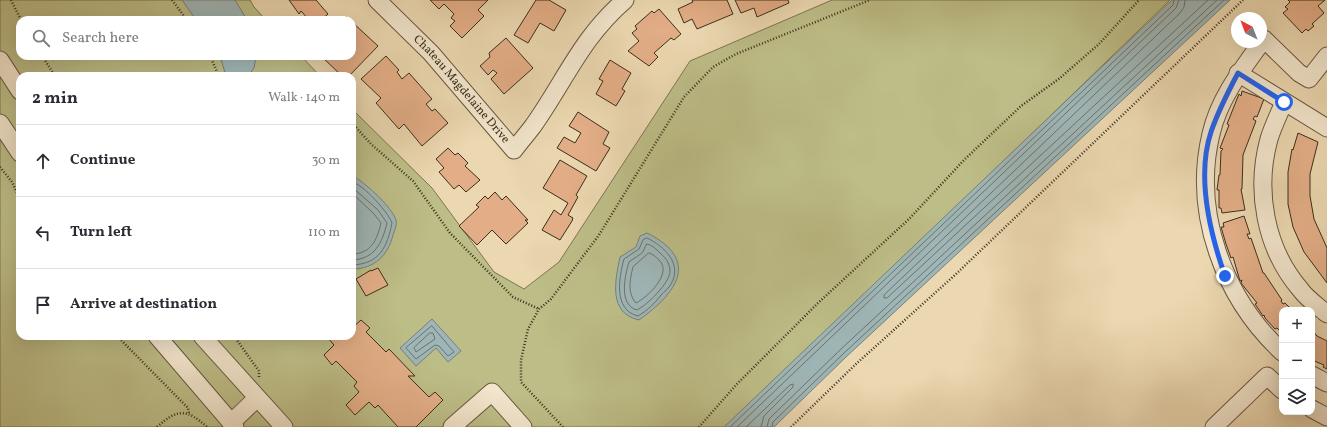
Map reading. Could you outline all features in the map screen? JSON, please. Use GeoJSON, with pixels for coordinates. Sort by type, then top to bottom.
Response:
{"type":"FeatureCollection","features":[{"type":"Feature","properties":{"kind":"street","name":"Chateau Magdelaine Drive"},"geometry":{"type":"LineString","coordinates":[[384,2],[514,150],[533,126],[584,44],[610,13],[625,0]]}},
{"type":"Feature","properties":{"kind":"street"},"geometry":{"type":"LineString","coordinates":[[1279,349],[1260,329],[1237,298],[1225,276],[1215,247],[1209,218],[1206,181],[1207,156],[1211,133],[1224,98],[1238,73],[1264,39],[1299,73],[1309,79],[1327,56]]}},
{"type":"Feature","properties":{"kind":"street"},"geometry":{"type":"LineString","coordinates":[[0,60],[16,85]]}},
{"type":"Feature","properties":{"kind":"street"},"geometry":{"type":"LineString","coordinates":[[1238,73],[1327,128]]}},
{"type":"Feature","properties":{"kind":"street"},"geometry":{"type":"LineString","coordinates":[[1284,102],[1269,138],[1264,162],[1262,184],[1266,222],[1280,260],[1300,290],[1327,314]]}},
{"type":"Feature","properties":{"kind":"street"},"geometry":{"type":"LineString","coordinates":[[0,123],[16,147]]}},
{"type":"Feature","properties":{"kind":"street"},"geometry":{"type":"LineString","coordinates":[[159,340],[233,425],[257,398]]}},
{"type":"Feature","properties":{"kind":"street"},"geometry":{"type":"LineString","coordinates":[[206,340],[284,427]]}},
{"type":"Feature","properties":{"kind":"street"},"geometry":{"type":"LineString","coordinates":[[1214,427],[1267,376],[1279,387]]}},
{"type":"Feature","properties":{"kind":"street"},"geometry":{"type":"LineString","coordinates":[[1315,377],[1327,383]]}},
{"type":"Feature","properties":{"kind":"street"},"geometry":{"type":"LineString","coordinates":[[452,427],[490,393],[493,393],[523,427]]}},
{"type":"Feature","properties":{"kind":"street"},"geometry":{"type":"LineString","coordinates":[[1315,411],[1327,417]]}},
{"type":"Feature","properties":{"kind":"path"},"geometry":{"type":"LineString","coordinates":[[11,0],[19,16]]}},
{"type":"Feature","properties":{"kind":"path"},"geometry":{"type":"LineString","coordinates":[[172,0],[184,16]]}},
{"type":"Feature","properties":{"kind":"path"},"geometry":{"type":"LineString","coordinates":[[563,427],[521,382],[521,360],[527,335],[539,309],[551,298],[599,235],[684,97],[714,67],[736,54],[870,0]]}},
{"type":"Feature","properties":{"kind":"path"},"geometry":{"type":"LineString","coordinates":[[699,427],[737,384],[818,303],[909,219],[964,160],[1021,106],[1060,78],[1099,44],[1139,0]]}},
{"type":"Feature","properties":{"kind":"path"},"geometry":{"type":"LineString","coordinates":[[791,427],[857,363],[955,275],[1243,0]]}},
{"type":"Feature","properties":{"kind":"path"},"geometry":{"type":"LineString","coordinates":[[45,60],[52,72]]}},
{"type":"Feature","properties":{"kind":"path"},"geometry":{"type":"LineString","coordinates":[[212,60],[217,72]]}},
{"type":"Feature","properties":{"kind":"path"},"geometry":{"type":"LineString","coordinates":[[356,127],[371,144],[413,181],[450,233],[513,297],[539,309]]}},
{"type":"Feature","properties":{"kind":"path"},"geometry":{"type":"LineString","coordinates":[[0,167],[12,182],[16,190]]}},
{"type":"Feature","properties":{"kind":"path"},"geometry":{"type":"LineString","coordinates":[[121,340],[188,408],[189,413],[207,427]]}},
{"type":"Feature","properties":{"kind":"path"},"geometry":{"type":"LineString","coordinates":[[237,340],[259,371],[257,398]]}},
{"type":"Feature","properties":{"kind":"path"},"geometry":{"type":"LineString","coordinates":[[157,427],[179,413],[189,413]]}},
{"type":"Feature","properties":{"kind":"green space"},"geometry":{"type":"Polygon","coordinates":[[[0,0],[250,0],[262,16],[16,16],[16,60],[305,60],[316,72],[16,72],[16,340],[356,340],[356,113],[432,188],[494,272],[524,289],[559,262],[690,61],[832,0],[1170,0],[729,427],[0,427],[0,0]]]}},
{"type":"Feature","properties":{"kind":"water"},"geometry":{"type":"Polygon","coordinates":[[[182,0],[235,0],[245,16],[193,16],[182,0]]]}},
{"type":"Feature","properties":{"kind":"water"},"geometry":{"type":"Polygon","coordinates":[[[1172,0],[1230,0],[846,357],[774,427],[724,427],[1172,0]]]}},
{"type":"Feature","properties":{"kind":"water"},"geometry":{"type":"Polygon","coordinates":[[[221,60],[255,60],[254,68],[251,72],[225,72],[221,60]]]}},
{"type":"Feature","properties":{"kind":"water"},"geometry":{"type":"Polygon","coordinates":[[[356,178],[372,190],[384,202],[396,220],[391,242],[384,255],[374,264],[356,268],[356,178]]]}},
{"type":"Feature","properties":{"kind":"water"},"geometry":{"type":"Polygon","coordinates":[[[647,233],[664,243],[674,254],[678,265],[678,276],[664,299],[639,320],[622,311],[616,295],[616,276],[620,257],[636,247],[640,236],[647,233]]]}},
{"type":"Feature","properties":{"kind":"water"},"geometry":{"type":"Polygon","coordinates":[[[432,319],[461,351],[448,362],[436,348],[416,366],[400,348],[432,319]]]}},
{"type":"Feature","properties":{"kind":"building"},"geometry":{"type":"Polygon","coordinates":[[[289,0],[316,0],[328,14],[326,16],[305,16],[301,11],[299,14],[289,0]]]}},
{"type":"Feature","properties":{"kind":"building"},"geometry":{"type":"Polygon","coordinates":[[[430,0],[488,0],[478,10],[484,16],[462,38],[450,26],[455,21],[451,18],[454,14],[444,4],[439,9],[430,0]]]}},
{"type":"Feature","properties":{"kind":"building"},"geometry":{"type":"Polygon","coordinates":[[[536,0],[549,0],[566,10],[554,31],[540,23],[528,43],[514,35],[536,0]]]}},
{"type":"Feature","properties":{"kind":"building"},"geometry":{"type":"Polygon","coordinates":[[[692,0],[727,0],[733,14],[697,29],[692,19],[684,23],[678,9],[693,2],[692,0]]]}},
{"type":"Feature","properties":{"kind":"building"},"geometry":{"type":"Polygon","coordinates":[[[735,0],[788,0],[789,3],[757,17],[754,8],[741,13],[735,0]]]}},
{"type":"Feature","properties":{"kind":"building"},"geometry":{"type":"Polygon","coordinates":[[[1288,0],[1325,0],[1318,6],[1324,13],[1312,24],[1314,26],[1308,31],[1306,29],[1302,33],[1283,13],[1288,9],[1285,7],[1290,2],[1288,0]]]}},
{"type":"Feature","properties":{"kind":"building"},"geometry":{"type":"Polygon","coordinates":[[[659,9],[681,34],[674,40],[671,38],[654,53],[658,57],[649,66],[628,51],[639,41],[632,33],[637,29],[635,26],[652,11],[654,13],[659,9]]]}},
{"type":"Feature","properties":{"kind":"building"},"geometry":{"type":"Polygon","coordinates":[[[356,26],[378,46],[353,72],[338,72],[325,60],[356,60],[356,26]]]}},
{"type":"Feature","properties":{"kind":"building"},"geometry":{"type":"Polygon","coordinates":[[[506,38],[533,68],[504,94],[491,79],[497,73],[493,70],[488,75],[480,66],[490,57],[489,53],[506,38]]]}},
{"type":"Feature","properties":{"kind":"building"},"geometry":{"type":"Polygon","coordinates":[[[386,56],[399,70],[397,72],[402,79],[409,73],[432,99],[426,104],[432,111],[435,109],[448,123],[422,146],[404,124],[399,129],[376,103],[381,98],[361,79],[386,56]]]}},
{"type":"Feature","properties":{"kind":"building"},"geometry":{"type":"Polygon","coordinates":[[[610,60],[631,73],[622,89],[625,91],[616,106],[596,94],[603,81],[599,79],[610,60]]]}},
{"type":"Feature","properties":{"kind":"building"},"geometry":{"type":"Polygon","coordinates":[[[1242,91],[1264,99],[1257,117],[1255,116],[1253,119],[1256,121],[1243,155],[1241,189],[1245,210],[1222,213],[1221,208],[1219,208],[1219,190],[1217,190],[1220,175],[1221,151],[1223,149],[1220,148],[1229,125],[1227,124],[1239,94],[1241,96],[1242,91]]]}},
{"type":"Feature","properties":{"kind":"building"},"geometry":{"type":"Polygon","coordinates":[[[578,112],[609,132],[603,144],[610,148],[596,171],[557,148],[564,137],[575,143],[581,133],[569,126],[578,112]]]}},
{"type":"Feature","properties":{"kind":"building"},"geometry":{"type":"Polygon","coordinates":[[[1298,133],[1318,142],[1310,174],[1310,196],[1314,219],[1327,248],[1327,283],[1304,252],[1293,227],[1288,204],[1288,172],[1292,149],[1293,150],[1298,133]]]}},
{"type":"Feature","properties":{"kind":"building"},"geometry":{"type":"Polygon","coordinates":[[[448,148],[455,155],[458,153],[468,163],[465,166],[480,180],[466,192],[459,185],[454,189],[439,172],[444,168],[436,159],[448,148]]]}},
{"type":"Feature","properties":{"kind":"building"},"geometry":{"type":"Polygon","coordinates":[[[560,160],[587,176],[576,195],[578,197],[568,215],[573,218],[572,221],[560,240],[542,230],[554,210],[561,215],[568,203],[543,188],[560,160]]]}},
{"type":"Feature","properties":{"kind":"building"},"geometry":{"type":"Polygon","coordinates":[[[495,192],[502,200],[506,196],[528,220],[525,220],[528,223],[506,244],[492,230],[477,245],[459,226],[479,207],[476,205],[485,196],[488,199],[495,192]]]}},
{"type":"Feature","properties":{"kind":"building"},"geometry":{"type":"Polygon","coordinates":[[[1244,216],[1250,234],[1247,234],[1249,239],[1251,238],[1263,273],[1282,300],[1281,301],[1283,304],[1285,303],[1289,307],[1279,307],[1279,330],[1277,328],[1275,329],[1264,315],[1263,316],[1255,304],[1257,303],[1241,283],[1242,280],[1240,281],[1233,257],[1231,258],[1226,244],[1221,227],[1224,227],[1223,223],[1244,216]]]}},
{"type":"Feature","properties":{"kind":"building"},"geometry":{"type":"Polygon","coordinates":[[[378,268],[388,285],[366,296],[356,279],[371,270],[378,268]]]}},
{"type":"Feature","properties":{"kind":"building"},"geometry":{"type":"Polygon","coordinates":[[[361,320],[370,328],[366,332],[386,352],[389,349],[415,376],[408,376],[429,397],[435,392],[443,400],[416,427],[398,427],[378,405],[375,408],[369,402],[355,415],[346,405],[359,392],[354,386],[357,382],[336,361],[332,365],[324,355],[334,345],[330,340],[356,340],[356,324],[361,320]]]}},
{"type":"Feature","properties":{"kind":"building"},"geometry":{"type":"Polygon","coordinates":[[[1315,334],[1327,341],[1327,369],[1323,367],[1324,365],[1315,361],[1315,334]]]}},
{"type":"Feature","properties":{"kind":"route"},"geometry":{"type":"LineString","coordinates":[[1225,276],[1215,247],[1209,218],[1206,181],[1207,156],[1211,133],[1224,98],[1238,73],[1284,102]]}}]}
